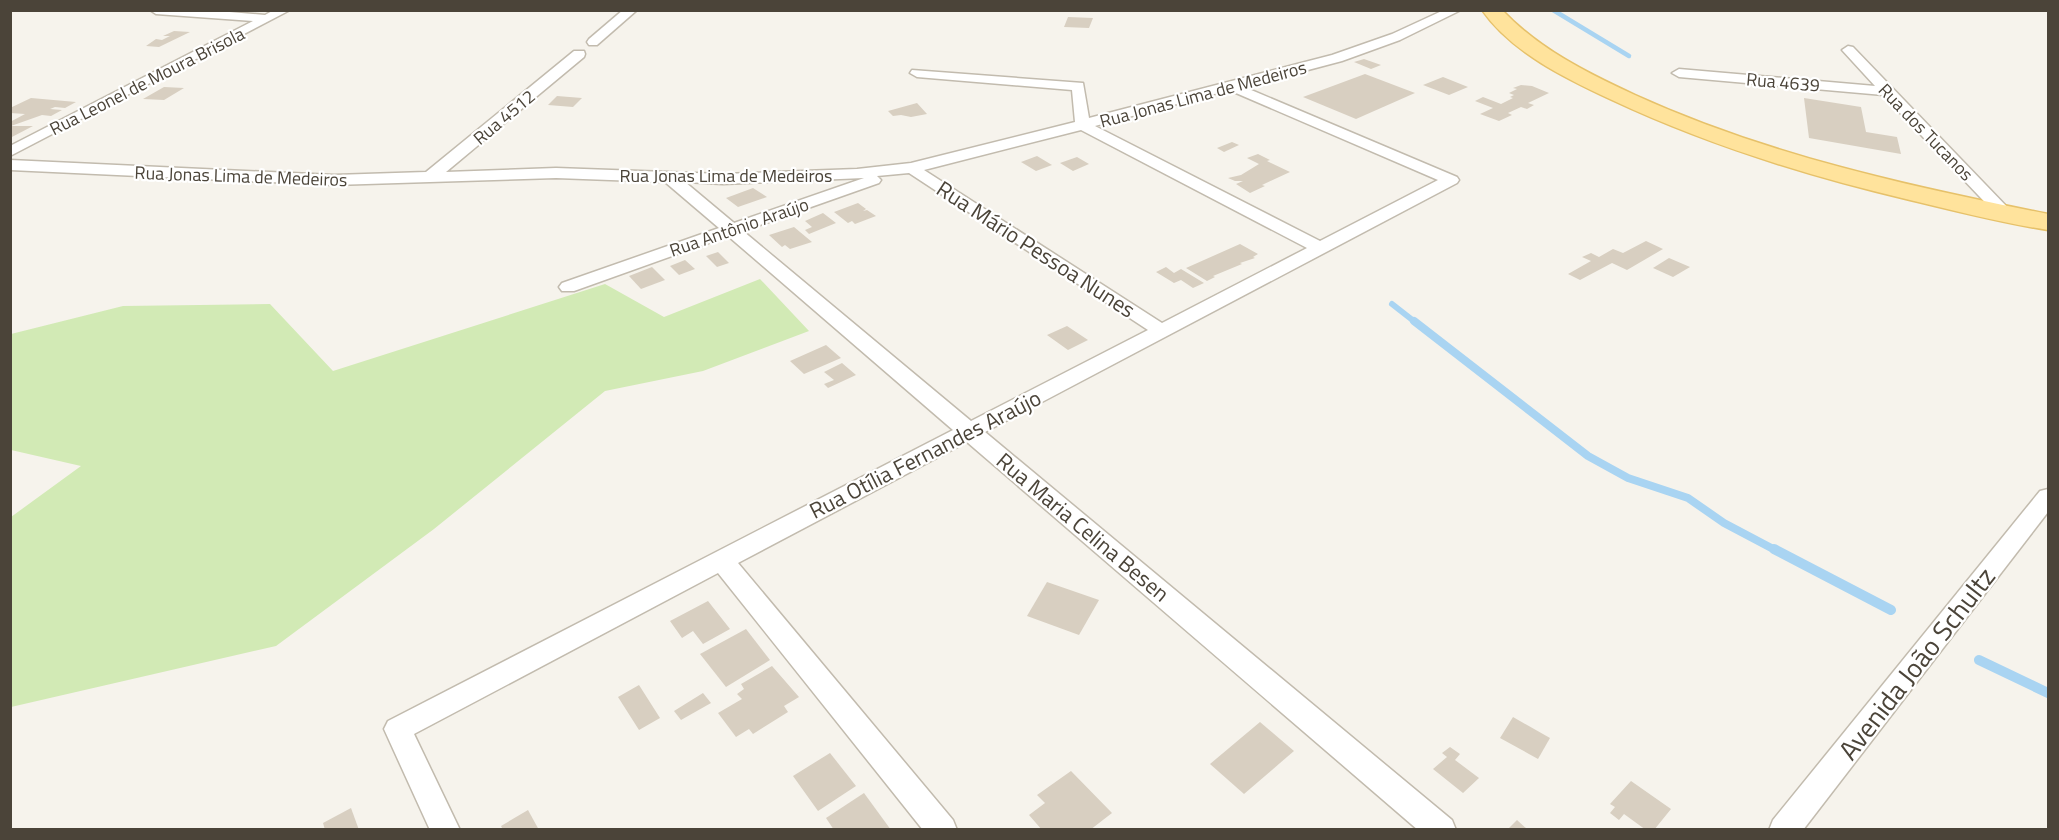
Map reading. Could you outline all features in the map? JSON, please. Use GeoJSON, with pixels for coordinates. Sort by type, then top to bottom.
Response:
{"type":"FeatureCollection","features":[{"type":"Feature","properties":{"kind":"main road"},"geometry":{"type":"LineString","coordinates":[[1491,10],[1541,53],[1581,77],[1631,102],[1679,122],[1750,147],[1850,177],[2049,222]]}},
{"type":"Feature","properties":{"kind":"street"},"geometry":{"type":"LineString","coordinates":[[156,10],[267,19]]}},
{"type":"Feature","properties":{"kind":"street","name":"Rua Leonel de Moura Brisola"},"geometry":{"type":"LineString","coordinates":[[10,152],[285,10]]}},
{"type":"Feature","properties":{"kind":"street"},"geometry":{"type":"LineString","coordinates":[[593,42],[631,10]]}},
{"type":"Feature","properties":{"kind":"street","name":"Rua Jonas Lima de Medeiros"},"geometry":{"type":"LineString","coordinates":[[10,165],[292,179],[429,178],[556,173],[670,178],[823,177],[910,168],[1083,125],[1366,49],[1455,10]]}},
{"type":"Feature","properties":{"kind":"street","name":"Rua dos Tucanos"},"geometry":{"type":"LineString","coordinates":[[1848,50],[2004,213]]}},
{"type":"Feature","properties":{"kind":"street","name":"Rua 4512"},"geometry":{"type":"LineString","coordinates":[[429,178],[579,54]]}},
{"type":"Feature","properties":{"kind":"street"},"geometry":{"type":"LineString","coordinates":[[917,73],[1078,86],[1083,125],[1320,249]]}},
{"type":"Feature","properties":{"kind":"street","name":"Rua 4639"},"geometry":{"type":"LineString","coordinates":[[1679,73],[1887,91]]}},
{"type":"Feature","properties":{"kind":"street","name":"Rua Otília Fernandes Araújo"},"geometry":{"type":"LineString","coordinates":[[445,830],[398,729],[1451,180],[1231,86]]}},
{"type":"Feature","properties":{"kind":"street","name":"Rua Antônio Araújo"},"geometry":{"type":"LineString","coordinates":[[568,287],[910,168]]}},
{"type":"Feature","properties":{"kind":"street","name":"Rua Mário Pessoa Nunes"},"geometry":{"type":"LineString","coordinates":[[910,168],[1162,331]]}},
{"type":"Feature","properties":{"kind":"street","name":"Rua Maria Celina Besen"},"geometry":{"type":"LineString","coordinates":[[670,178],[1441,830]]}},
{"type":"Feature","properties":{"kind":"street","name":"Avenida João Schultz"},"geometry":{"type":"LineString","coordinates":[[1784,830],[2049,496]]}},
{"type":"Feature","properties":{"kind":"street"},"geometry":{"type":"LineString","coordinates":[[721,560],[942,830]]}},
{"type":"Feature","properties":{"kind":"green space"},"geometry":{"type":"Polygon","coordinates":[[[760,279],[809,331],[703,371],[605,391],[434,529],[276,646],[11,707],[11,517],[81,466],[11,450],[11,334],[123,306],[270,304],[333,371],[605,284],[664,317],[760,279]]]}},
{"type":"Feature","properties":{"kind":"building"},"geometry":{"type":"Polygon","coordinates":[[[1068,17],[1093,18],[1089,28],[1064,27],[1068,17]]]}},
{"type":"Feature","properties":{"kind":"building"},"geometry":{"type":"Polygon","coordinates":[[[174,31],[190,32],[159,47],[146,46],[156,39],[162,40],[170,36],[163,36],[174,31]]]}},
{"type":"Feature","properties":{"kind":"building"},"geometry":{"type":"Polygon","coordinates":[[[1364,59],[1381,65],[1371,69],[1354,62],[1364,59]]]}},
{"type":"Feature","properties":{"kind":"building"},"geometry":{"type":"Polygon","coordinates":[[[1365,74],[1415,93],[1356,119],[1303,97],[1365,74]]]}},
{"type":"Feature","properties":{"kind":"building"},"geometry":{"type":"Polygon","coordinates":[[[1443,77],[1468,87],[1449,95],[1423,85],[1443,77]]]}},
{"type":"Feature","properties":{"kind":"building"},"geometry":{"type":"Polygon","coordinates":[[[1521,85],[1532,86],[1549,93],[1528,103],[1534,105],[1527,109],[1521,107],[1508,113],[1512,115],[1499,121],[1480,114],[1493,108],[1475,101],[1483,97],[1501,104],[1513,98],[1510,97],[1514,95],[1509,93],[1517,89],[1513,88],[1521,85]]]}},
{"type":"Feature","properties":{"kind":"building"},"geometry":{"type":"Polygon","coordinates":[[[164,87],[184,88],[164,100],[143,99],[164,87]]]}},
{"type":"Feature","properties":{"kind":"building"},"geometry":{"type":"Polygon","coordinates":[[[557,96],[582,98],[573,107],[548,105],[557,96]]]}},
{"type":"Feature","properties":{"kind":"building"},"geometry":{"type":"Polygon","coordinates":[[[31,98],[76,102],[65,108],[50,109],[62,110],[51,116],[42,115],[11,126],[33,126],[10,138],[10,122],[25,114],[10,113],[10,108],[31,98]]]}},
{"type":"Feature","properties":{"kind":"building"},"geometry":{"type":"Polygon","coordinates":[[[1804,98],[1861,107],[1866,132],[1897,137],[1901,154],[1809,138],[1804,98]]]}},
{"type":"Feature","properties":{"kind":"building"},"geometry":{"type":"Polygon","coordinates":[[[917,103],[927,114],[911,117],[893,116],[888,111],[917,103]]]}},
{"type":"Feature","properties":{"kind":"building"},"geometry":{"type":"Polygon","coordinates":[[[1232,142],[1239,145],[1224,152],[1217,148],[1232,142]]]}},
{"type":"Feature","properties":{"kind":"building"},"geometry":{"type":"Polygon","coordinates":[[[1258,154],[1290,172],[1250,193],[1236,184],[1243,181],[1228,178],[1241,175],[1259,164],[1247,158],[1258,154]]]}},
{"type":"Feature","properties":{"kind":"building"},"geometry":{"type":"Polygon","coordinates":[[[1037,156],[1052,165],[1036,171],[1021,162],[1037,156]]]}},
{"type":"Feature","properties":{"kind":"building"},"geometry":{"type":"Polygon","coordinates":[[[1077,157],[1089,164],[1073,171],[1060,163],[1077,157]]]}},
{"type":"Feature","properties":{"kind":"building"},"geometry":{"type":"Polygon","coordinates":[[[753,188],[767,197],[738,207],[726,198],[753,188]]]}},
{"type":"Feature","properties":{"kind":"building"},"geometry":{"type":"Polygon","coordinates":[[[858,203],[866,209],[863,211],[867,210],[876,216],[855,224],[852,221],[848,223],[834,212],[858,203]]]}},
{"type":"Feature","properties":{"kind":"building"},"geometry":{"type":"Polygon","coordinates":[[[823,213],[836,223],[809,234],[805,230],[812,227],[805,221],[823,213]]]}},
{"type":"Feature","properties":{"kind":"building"},"geometry":{"type":"Polygon","coordinates":[[[794,227],[812,242],[790,249],[785,245],[782,247],[769,235],[794,227]]]}},
{"type":"Feature","properties":{"kind":"building"},"geometry":{"type":"Polygon","coordinates":[[[1646,241],[1663,249],[1627,270],[1612,263],[1580,280],[1568,274],[1591,261],[1582,257],[1591,253],[1599,257],[1613,249],[1623,253],[1646,241]]]}},
{"type":"Feature","properties":{"kind":"building"},"geometry":{"type":"Polygon","coordinates":[[[1240,244],[1258,254],[1253,257],[1255,258],[1240,263],[1242,264],[1213,276],[1215,277],[1207,281],[1186,268],[1240,244]]]}},
{"type":"Feature","properties":{"kind":"building"},"geometry":{"type":"Polygon","coordinates":[[[718,252],[729,263],[717,267],[706,256],[718,252]]]}},
{"type":"Feature","properties":{"kind":"building"},"geometry":{"type":"Polygon","coordinates":[[[1669,258],[1690,267],[1673,277],[1653,268],[1669,258]]]}},
{"type":"Feature","properties":{"kind":"building"},"geometry":{"type":"Polygon","coordinates":[[[685,260],[695,269],[679,275],[670,266],[685,260]]]}},
{"type":"Feature","properties":{"kind":"building"},"geometry":{"type":"Polygon","coordinates":[[[652,267],[665,280],[641,289],[629,276],[652,267]]]}},
{"type":"Feature","properties":{"kind":"building"},"geometry":{"type":"Polygon","coordinates":[[[1166,267],[1174,273],[1181,269],[1204,283],[1193,288],[1181,280],[1174,283],[1156,272],[1166,267]]]}},
{"type":"Feature","properties":{"kind":"building"},"geometry":{"type":"Polygon","coordinates":[[[1067,326],[1088,340],[1068,350],[1047,335],[1067,326]]]}},
{"type":"Feature","properties":{"kind":"building"},"geometry":{"type":"Polygon","coordinates":[[[826,345],[841,358],[804,374],[790,361],[826,345]]]}},
{"type":"Feature","properties":{"kind":"building"},"geometry":{"type":"Polygon","coordinates":[[[842,363],[856,375],[828,388],[824,384],[834,380],[824,372],[842,363]]]}},
{"type":"Feature","properties":{"kind":"building"},"geometry":{"type":"Polygon","coordinates":[[[1047,582],[1099,600],[1079,635],[1027,616],[1047,582]]]}},
{"type":"Feature","properties":{"kind":"building"},"geometry":{"type":"Polygon","coordinates":[[[708,601],[730,629],[703,644],[693,631],[682,638],[670,621],[708,601]]]}},
{"type":"Feature","properties":{"kind":"building"},"geometry":{"type":"Polygon","coordinates":[[[746,629],[770,660],[726,687],[700,654],[746,629]]]}},
{"type":"Feature","properties":{"kind":"building"},"geometry":{"type":"Polygon","coordinates":[[[772,666],[799,697],[784,706],[788,712],[753,734],[749,729],[736,737],[718,713],[742,699],[737,694],[744,689],[741,684],[772,666]]]}},
{"type":"Feature","properties":{"kind":"building"},"geometry":{"type":"Polygon","coordinates":[[[639,685],[660,718],[639,730],[618,697],[639,685]]]}},
{"type":"Feature","properties":{"kind":"building"},"geometry":{"type":"Polygon","coordinates":[[[703,693],[711,703],[681,720],[674,711],[703,693]]]}},
{"type":"Feature","properties":{"kind":"building"},"geometry":{"type":"Polygon","coordinates":[[[1513,717],[1550,738],[1538,759],[1500,738],[1513,717]]]}},
{"type":"Feature","properties":{"kind":"building"},"geometry":{"type":"Polygon","coordinates":[[[1260,722],[1294,751],[1244,794],[1210,764],[1260,722]]]}},
{"type":"Feature","properties":{"kind":"building"},"geometry":{"type":"Polygon","coordinates":[[[1450,747],[1460,754],[1455,760],[1479,778],[1463,793],[1433,769],[1447,757],[1442,753],[1450,747]]]}},
{"type":"Feature","properties":{"kind":"building"},"geometry":{"type":"Polygon","coordinates":[[[830,753],[856,786],[818,811],[793,776],[830,753]]]}},
{"type":"Feature","properties":{"kind":"building"},"geometry":{"type":"Polygon","coordinates":[[[1071,771],[1112,813],[1090,830],[1042,830],[1029,815],[1045,803],[1037,795],[1071,771]]]}},
{"type":"Feature","properties":{"kind":"building"},"geometry":{"type":"Polygon","coordinates":[[[1631,781],[1671,809],[1654,830],[1646,830],[1624,814],[1619,820],[1610,813],[1615,807],[1610,804],[1631,781]]]}},
{"type":"Feature","properties":{"kind":"building"},"geometry":{"type":"Polygon","coordinates":[[[864,793],[891,830],[834,830],[826,818],[864,793]]]}},
{"type":"Feature","properties":{"kind":"building"},"geometry":{"type":"Polygon","coordinates":[[[351,808],[359,830],[325,830],[323,823],[351,808]]]}},
{"type":"Feature","properties":{"kind":"building"},"geometry":{"type":"Polygon","coordinates":[[[528,810],[539,830],[503,830],[501,826],[528,810]]]}},
{"type":"Feature","properties":{"kind":"building"},"geometry":{"type":"Polygon","coordinates":[[[1517,820],[1528,830],[1507,830],[1517,820]]]}},
{"type":"Feature","properties":{"kind":"waterway"},"geometry":{"type":"LineString","coordinates":[[1553,10],[1629,56]]}},
{"type":"Feature","properties":{"kind":"waterway"},"geometry":{"type":"LineString","coordinates":[[1392,304],[1415,322]]}},
{"type":"Feature","properties":{"kind":"waterway"},"geometry":{"type":"LineString","coordinates":[[1414,321],[1588,456],[1628,478],[1688,498],[1724,523],[1777,551]]}},
{"type":"Feature","properties":{"kind":"waterway"},"geometry":{"type":"LineString","coordinates":[[1774,549],[1891,610]]}},
{"type":"Feature","properties":{"kind":"waterway"},"geometry":{"type":"LineString","coordinates":[[1979,660],[2048,693]]}}]}
